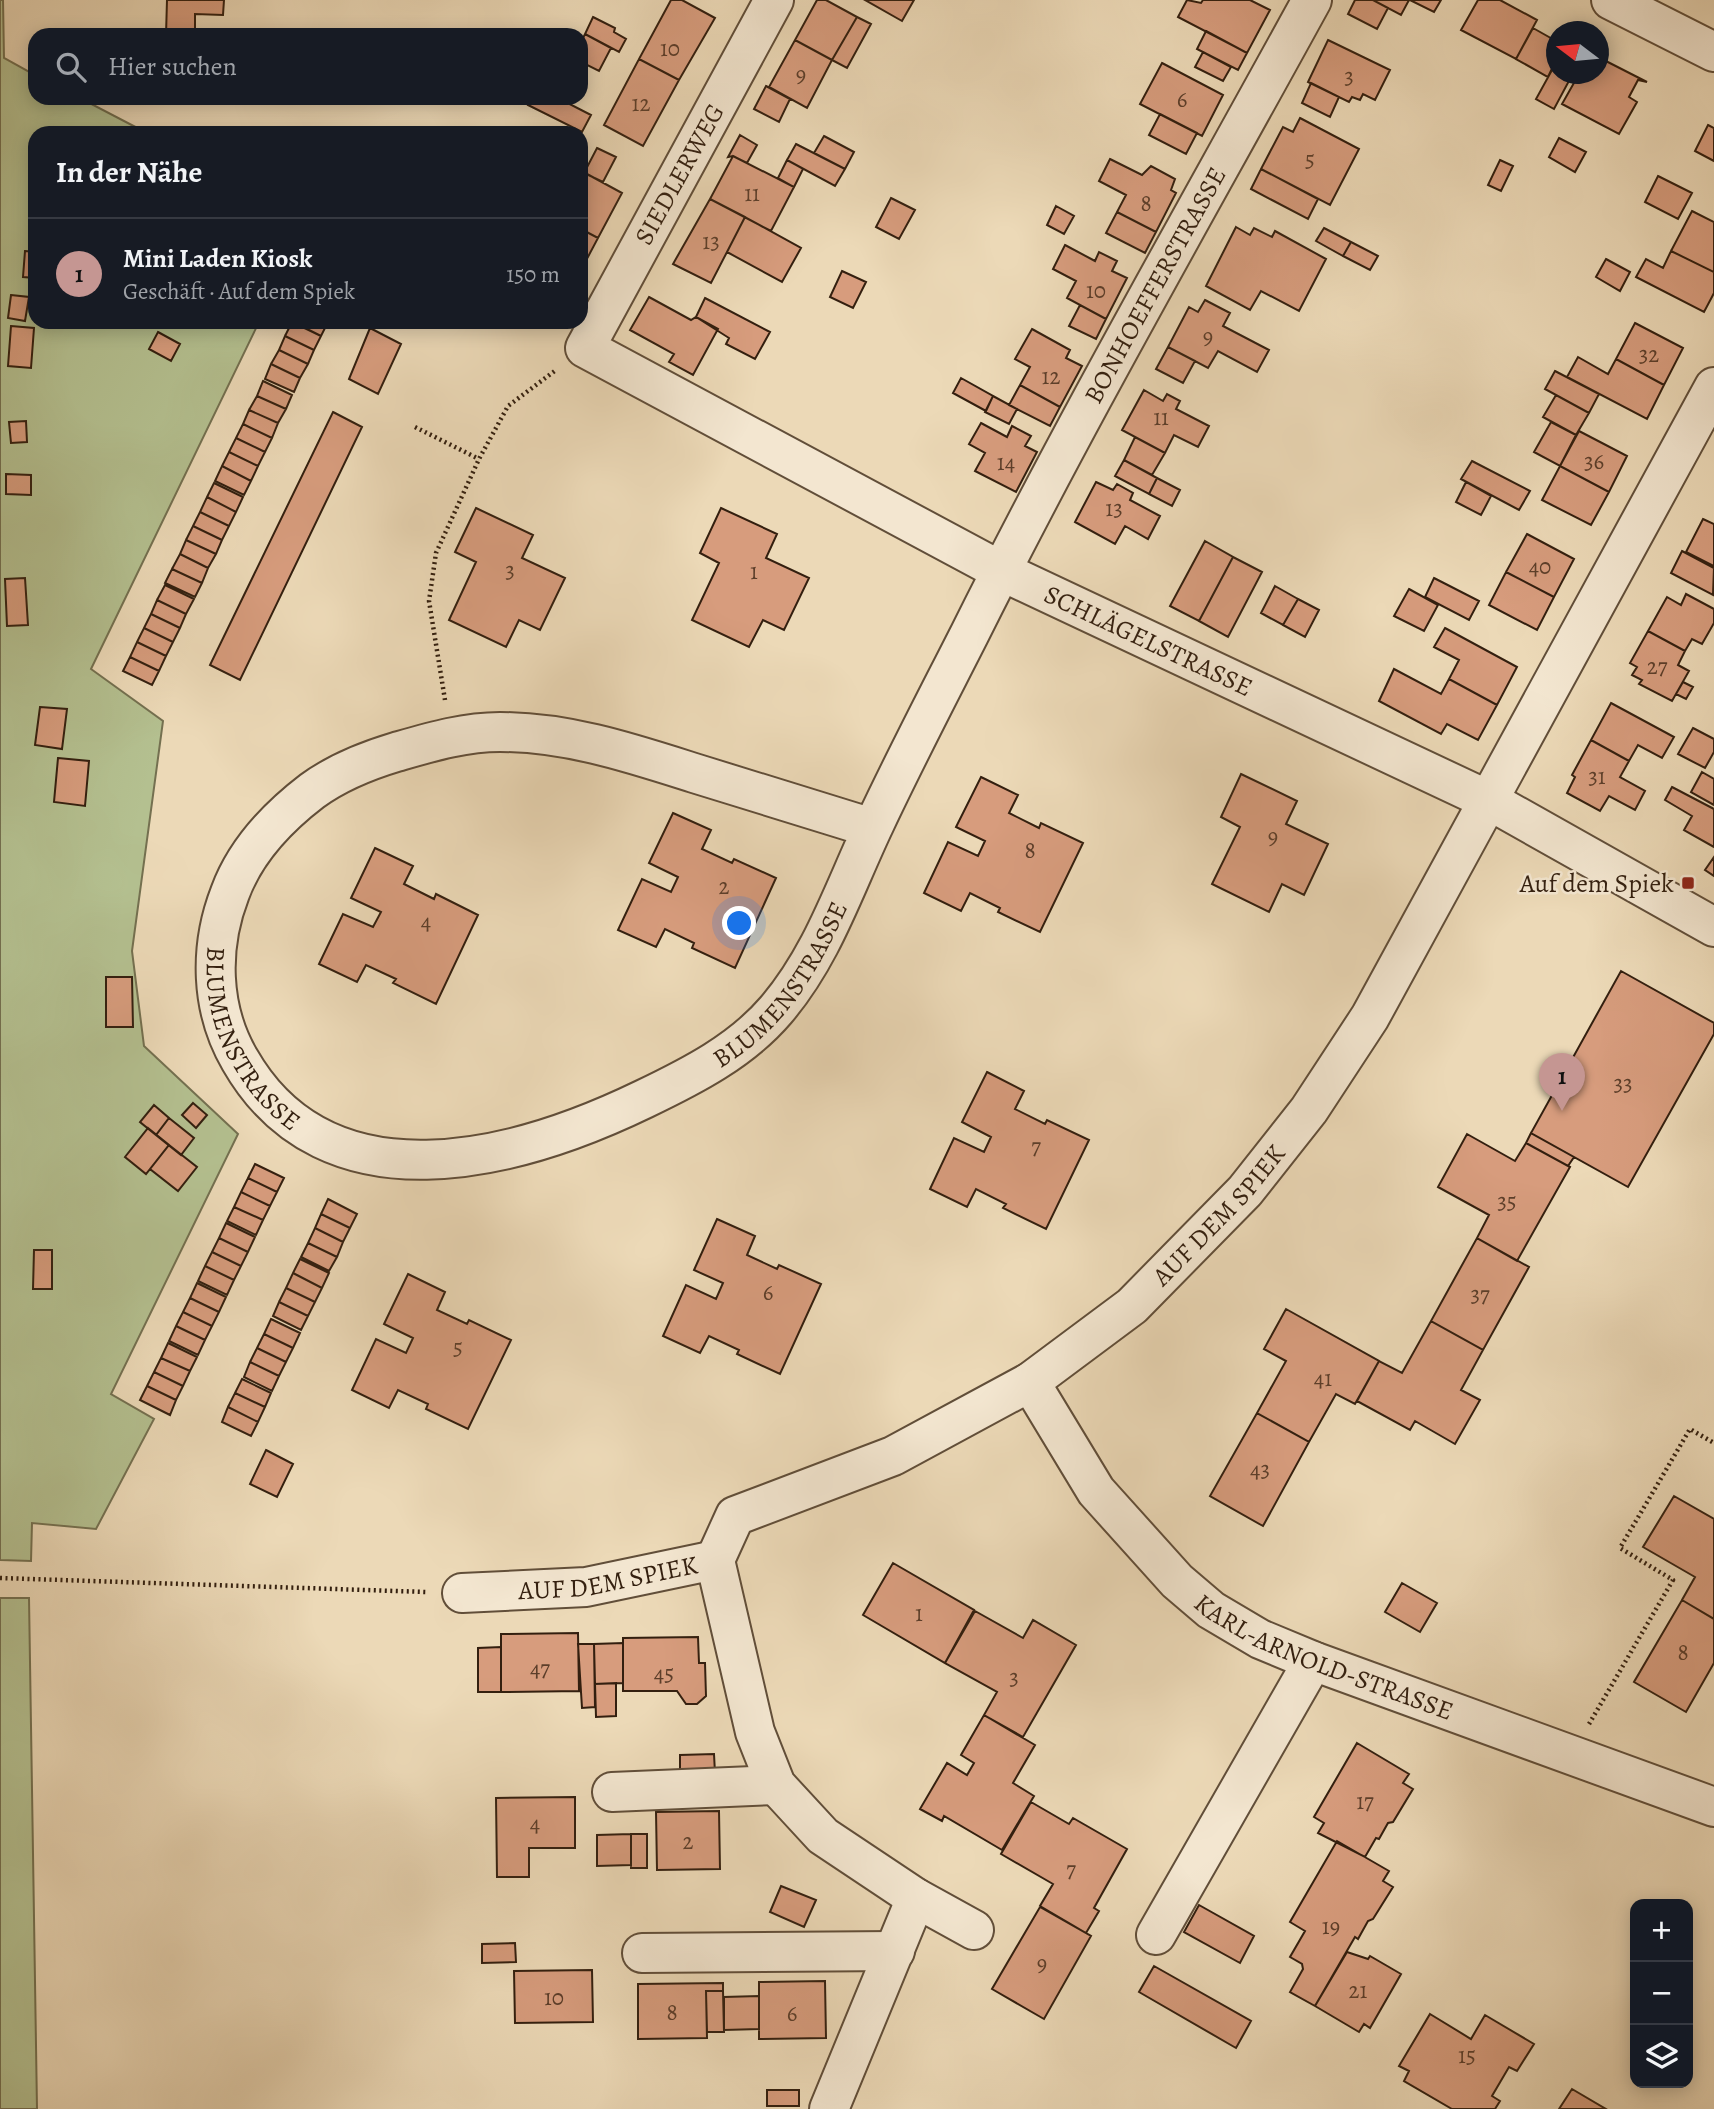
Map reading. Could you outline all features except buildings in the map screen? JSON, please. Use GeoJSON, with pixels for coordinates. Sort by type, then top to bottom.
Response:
{"type":"FeatureCollection","features":[{"type":"Feature","properties":{"kind":"street","name":"SIEDLERWEG"},"geometry":{"type":"LineString","coordinates":[[585,348],[774,0]]}},
{"type":"Feature","properties":{"kind":"street","name":"BONHOEFFERSTRASSE"},"geometry":{"type":"LineString","coordinates":[[1001,571],[1312,0]]}},
{"type":"Feature","properties":{"kind":"street"},"geometry":{"type":"LineString","coordinates":[[1611,0],[1714,52]]}},
{"type":"Feature","properties":{"kind":"street","name":"SCHLÄGELSTRASSE"},"geometry":{"type":"LineString","coordinates":[[585,348],[1001,571],[1490,801],[1714,927]]}},
{"type":"Feature","properties":{"kind":"street","name":"AUF DEM SPIEK"},"geometry":{"type":"LineString","coordinates":[[462,1593],[586,1587],[715,1560],[735,1516],[894,1456],[1030,1382],[1132,1306],[1245,1191],[1310,1110],[1370,1017],[1714,387]]}},
{"type":"Feature","properties":{"kind":"street","name":"BLUMENSTRASSE"},"geometry":{"type":"LineString","coordinates":[[872,828],[605,745],[549,735],[498,732],[450,736],[361,762],[322,783],[290,808],[263,838],[235,879],[221,917],[216,986],[221,1016],[232,1045],[265,1099],[290,1121],[351,1150],[390,1158],[431,1161],[477,1157],[523,1147],[607,1117],[723,1058],[772,1016],[798,981],[835,916],[872,828],[1001,571]]}},
{"type":"Feature","properties":{"kind":"street","name":"KARL-ARNOLD-STRASSE"},"geometry":{"type":"LineString","coordinates":[[1030,1382],[1096,1491],[1177,1581],[1211,1610],[1250,1633],[1313,1661],[1714,1807]]}},
{"type":"Feature","properties":{"kind":"street"},"geometry":{"type":"LineString","coordinates":[[715,1560],[751,1718],[776,1785],[823,1836],[916,1898],[974,1930]]}},
{"type":"Feature","properties":{"kind":"street"},"geometry":{"type":"LineString","coordinates":[[1156,1935],[1313,1661]]}},
{"type":"Feature","properties":{"kind":"street"},"geometry":{"type":"LineString","coordinates":[[612,1793],[776,1785]]}},
{"type":"Feature","properties":{"kind":"street"},"geometry":{"type":"LineString","coordinates":[[829,2109],[916,1898]]}},
{"type":"Feature","properties":{"kind":"street"},"geometry":{"type":"LineString","coordinates":[[642,1953],[895,1951]]}},
{"type":"Feature","properties":{"kind":"path"},"geometry":{"type":"LineString","coordinates":[[450,736],[429,601],[436,553],[479,459],[508,406],[585,348]]}},
{"type":"Feature","properties":{"kind":"path"},"geometry":{"type":"LineString","coordinates":[[415,427],[479,459]]}},
{"type":"Feature","properties":{"kind":"path"},"geometry":{"type":"LineString","coordinates":[[1572,1755],[1673,1580],[1620,1548],[1690,1429],[1714,1443]]}},
{"type":"Feature","properties":{"kind":"path"},"geometry":{"type":"LineString","coordinates":[[0,1578],[462,1593]]}},
{"type":"Feature","properties":{"kind":"green space"},"geometry":{"type":"Polygon","coordinates":[[[0,0],[3,0],[4,58],[28,71],[28,105],[93,105],[134,126],[28,126],[28,329],[256,329],[91,669],[163,721],[132,951],[144,1046],[238,1134],[111,1394],[154,1419],[96,1529],[32,1523],[31,1561],[0,1560],[0,0]]]}},
{"type":"Feature","properties":{"kind":"green space"},"geometry":{"type":"Polygon","coordinates":[[[0,1598],[29,1598],[37,2109],[0,2109],[0,1598]]]}},
{"type":"Feature","properties":{"kind":"place","name":"Auf dem Spiek"},"geometry":{"type":"Point","coordinates":[1688,883]}},
{"type":"Feature","properties":{"kind":"place","name":"Mini Laden Kiosk"},"geometry":{"type":"Point","coordinates":[1562,1111]}}]}
